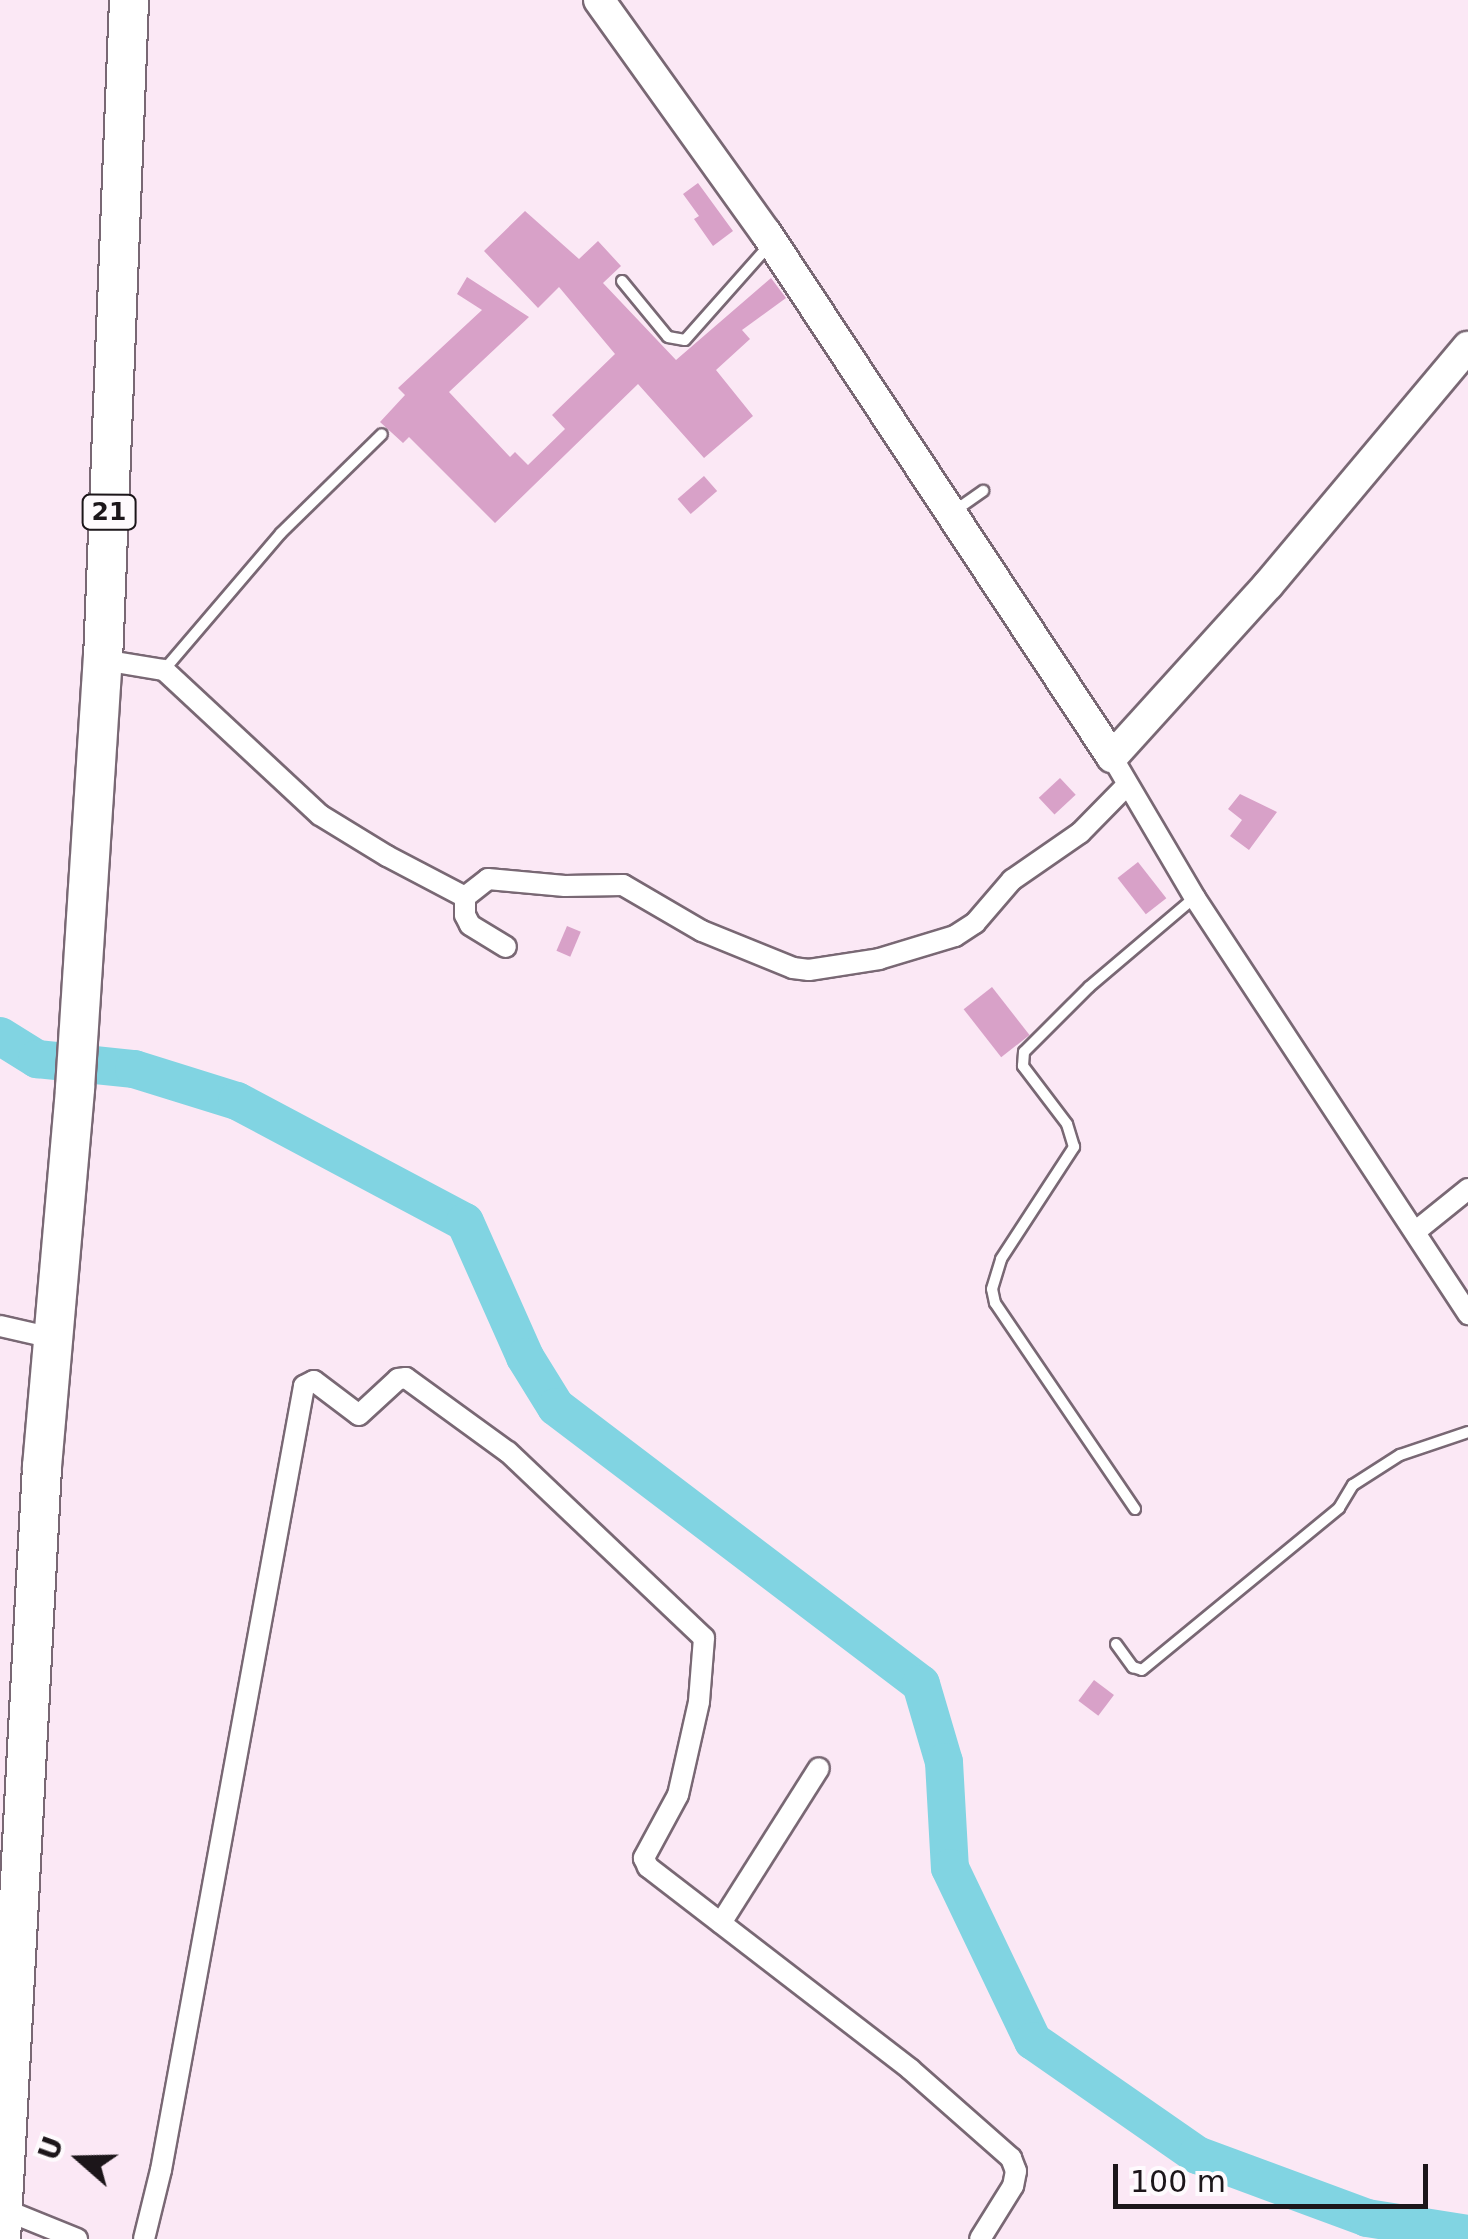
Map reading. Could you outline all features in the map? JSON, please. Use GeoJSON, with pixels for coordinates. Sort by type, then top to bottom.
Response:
{"type":"FeatureCollection","features":[{"type":"Feature","properties":{"kind":"highway","name":"21"},"geometry":{"type":"LineString","coordinates":[[1,2230],[11,1793],[76,1088],[103,660],[129,0]]}},
{"type":"Feature","properties":{"kind":"street"},"geometry":{"type":"LineString","coordinates":[[599,0],[772,243],[952,512],[1112,758],[1195,898],[1468,1314]]}},
{"type":"Feature","properties":{"kind":"street"},"geometry":{"type":"LineString","coordinates":[[1112,758],[1268,585],[1468,348]]}},
{"type":"Feature","properties":{"kind":"street"},"geometry":{"type":"LineString","coordinates":[[103,660],[164,670],[320,815],[386,856],[465,897]]}},
{"type":"Feature","properties":{"kind":"street"},"geometry":{"type":"LineString","coordinates":[[465,897],[488,879],[565,886],[623,884],[702,932],[794,968],[862,962],[955,936],[975,923],[1012,880],[1080,833],[1127,785]]}},
{"type":"Feature","properties":{"kind":"street"},"geometry":{"type":"LineString","coordinates":[[465,897],[470,925],[506,946]]}},
{"type":"Feature","properties":{"kind":"street"},"geometry":{"type":"LineString","coordinates":[[1416,1231],[1468,1189]]}},
{"type":"Feature","properties":{"kind":"street"},"geometry":{"type":"LineString","coordinates":[[0,1326],[53,1338]]}},
{"type":"Feature","properties":{"kind":"street"},"geometry":{"type":"LineString","coordinates":[[144,2239],[164,2152],[302,1392],[308,1382],[359,1415],[398,1379],[414,1382],[508,1452],[704,1638],[699,1702],[686,1767],[678,1795],[644,1858],[648,1867],[910,2070],[1010,2158],[1016,2171],[1012,2186],[980,2239]]}},
{"type":"Feature","properties":{"kind":"street"},"geometry":{"type":"LineString","coordinates":[[720,1923],[819,1768]]}},
{"type":"Feature","properties":{"kind":"street"},"geometry":{"type":"LineString","coordinates":[[1,2230],[77,2239]]}},
{"type":"Feature","properties":{"kind":"lane"},"geometry":{"type":"LineString","coordinates":[[622,281],[668,336],[685,340],[772,243]]}},
{"type":"Feature","properties":{"kind":"lane"},"geometry":{"type":"LineString","coordinates":[[164,670],[281,533],[382,434]]}},
{"type":"Feature","properties":{"kind":"lane"},"geometry":{"type":"LineString","coordinates":[[952,512],[984,491]]}},
{"type":"Feature","properties":{"kind":"lane"},"geometry":{"type":"LineString","coordinates":[[1135,1510],[995,1302],[992,1289],[1001,1258],[1074,1147],[1067,1124],[1023,1066],[1024,1052],[1089,987],[1195,898]]}},
{"type":"Feature","properties":{"kind":"lane"},"geometry":{"type":"LineString","coordinates":[[1116,1644],[1132,1667],[1142,1670],[1339,1508],[1353,1485],[1400,1454],[1468,1432]]}},
{"type":"Feature","properties":{"kind":"building"},"geometry":{"type":"Polygon","coordinates":[[[698,183],[733,231],[713,246],[683,194],[698,183]]]}},
{"type":"Feature","properties":{"kind":"building"},"geometry":{"type":"Polygon","coordinates":[[[525,211],[579,259],[598,241],[621,266],[603,283],[676,360],[771,278],[786,298],[742,330],[750,339],[716,370],[753,416],[704,458],[638,384],[495,523],[409,437],[403,443],[380,422],[405,395],[398,388],[482,310],[457,294],[467,277],[529,317],[449,392],[510,457],[515,452],[528,465],[565,429],[552,415],[615,354],[559,287],[538,308],[484,251],[525,211]]]}},
{"type":"Feature","properties":{"kind":"building"},"geometry":{"type":"Polygon","coordinates":[[[704,476],[717,491],[691,514],[678,499],[704,476]]]}},
{"type":"Feature","properties":{"kind":"building"},"geometry":{"type":"Polygon","coordinates":[[[1060,778],[1076,795],[1054,815],[1039,798],[1060,778]]]}},
{"type":"Feature","properties":{"kind":"building"},"geometry":{"type":"Polygon","coordinates":[[[1240,794],[1277,812],[1249,850],[1230,836],[1242,820],[1228,809],[1240,794]]]}},
{"type":"Feature","properties":{"kind":"building"},"geometry":{"type":"Polygon","coordinates":[[[1138,862],[1166,898],[1146,914],[1118,878],[1138,862]]]}},
{"type":"Feature","properties":{"kind":"building"},"geometry":{"type":"Polygon","coordinates":[[[567,926],[581,932],[570,957],[556,951],[567,926]]]}},
{"type":"Feature","properties":{"kind":"building"},"geometry":{"type":"Polygon","coordinates":[[[992,987],[1030,1035],[1001,1057],[964,1009],[992,987]]]}},
{"type":"Feature","properties":{"kind":"building"},"geometry":{"type":"Polygon","coordinates":[[[1094,1680],[1114,1695],[1098,1716],[1078,1701],[1094,1680]]]}},
{"type":"Feature","properties":{"kind":"waterway"},"geometry":{"type":"LineString","coordinates":[[0,1036],[37,1059],[134,1069],[237,1101],[465,1222],[525,1357],[556,1407],[921,1684],[944,1762],[950,1868],[1033,2041],[1197,2155],[1367,2218],[1468,2234]]}}]}
